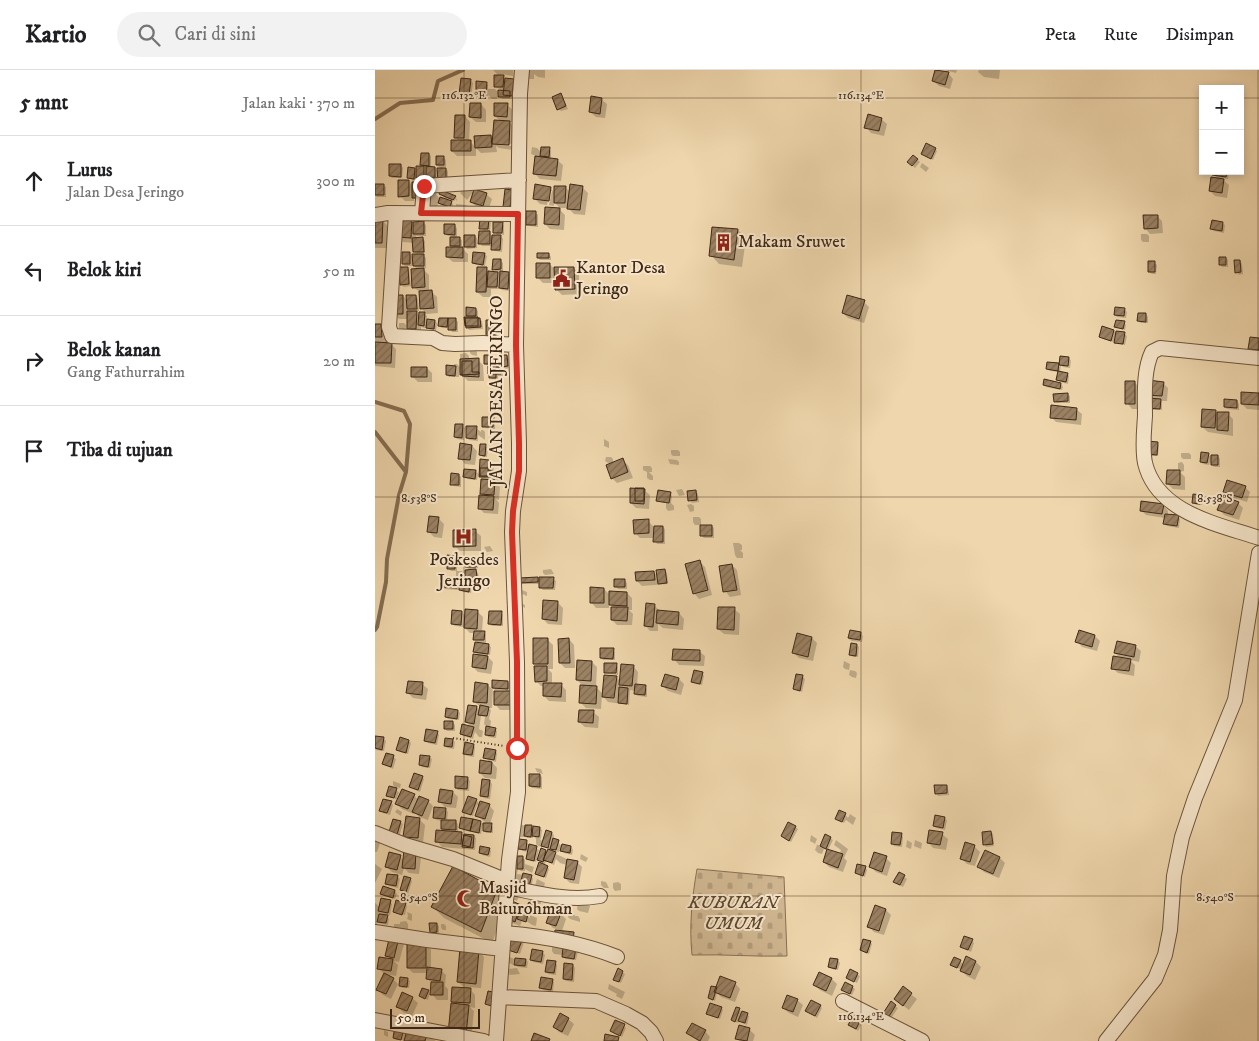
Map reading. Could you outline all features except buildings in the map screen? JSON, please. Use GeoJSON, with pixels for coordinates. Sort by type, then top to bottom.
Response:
{"type":"FeatureCollection","features":[{"type":"Feature","properties":{"kind":"street","name":"JALAN DESA JERINGO"},"geometry":{"type":"LineString","coordinates":[[496,1041],[507,884],[518,792],[517,662],[512,532],[519,452],[516,345],[522,70]]}},
{"type":"Feature","properties":{"kind":"street"},"geometry":{"type":"LineString","coordinates":[[421,213],[424,186],[519,180]]}},
{"type":"Feature","properties":{"kind":"street"},"geometry":{"type":"LineString","coordinates":[[397,213],[389,326],[392,336],[433,338],[455,344],[483,342],[516,345]]}},
{"type":"Feature","properties":{"kind":"street"},"geometry":{"type":"LineString","coordinates":[[375,215],[397,213],[518,214]]}},
{"type":"Feature","properties":{"kind":"street"},"geometry":{"type":"LineString","coordinates":[[1259,358],[1160,348],[1152,352],[1146,381],[1144,449],[1145,463],[1150,475],[1161,491],[1176,505],[1193,515],[1259,538]]}},
{"type":"Feature","properties":{"kind":"street"},"geometry":{"type":"LineString","coordinates":[[1106,1041],[1155,979],[1165,956],[1171,930],[1174,876],[1182,836],[1195,798],[1235,700],[1259,553]]}},
{"type":"Feature","properties":{"kind":"street"},"geometry":{"type":"LineString","coordinates":[[375,833],[405,845],[453,859],[507,884],[562,898],[600,896]]}},
{"type":"Feature","properties":{"kind":"street"},"geometry":{"type":"LineString","coordinates":[[375,932],[502,949]]}},
{"type":"Feature","properties":{"kind":"street"},"geometry":{"type":"LineString","coordinates":[[503,934],[528,935],[582,946],[617,957]]}},
{"type":"Feature","properties":{"kind":"street"},"geometry":{"type":"LineString","coordinates":[[499,997],[596,1001],[626,1014],[642,1024],[651,1032],[656,1041]]}},
{"type":"Feature","properties":{"kind":"street"},"geometry":{"type":"LineString","coordinates":[[843,1000],[922,1041]]}},
{"type":"Feature","properties":{"kind":"street"},"geometry":{"type":"LineString","coordinates":[[375,1020],[484,1041]]}},
{"type":"Feature","properties":{"kind":"path"},"geometry":{"type":"LineString","coordinates":[[453,738],[517,748]]}},
{"type":"Feature","properties":{"kind":"green space","name":"KUBURAN UMUM"},"geometry":{"type":"Polygon","coordinates":[[[697,869],[784,877],[787,956],[692,955],[691,912],[697,869]]]}},
{"type":"Feature","properties":{"kind":"waterway"},"geometry":{"type":"LineString","coordinates":[[375,119],[400,103],[433,100],[438,81],[463,70]]}},
{"type":"Feature","properties":{"kind":"waterway"},"geometry":{"type":"LineString","coordinates":[[375,402],[404,411],[410,424],[406,472],[399,495],[387,559],[386,582],[375,630]]}},
{"type":"Feature","properties":{"kind":"waterway"},"geometry":{"type":"LineString","coordinates":[[375,432],[406,472]]}},
{"type":"Feature","properties":{"kind":"place","name":"Makam Sruwet"},"geometry":{"type":"Point","coordinates":[724,242]}},
{"type":"Feature","properties":{"kind":"place","name":"Kantor Desa Jeringo"},"geometry":{"type":"Point","coordinates":[562,278]}},
{"type":"Feature","properties":{"kind":"place","name":"Poskesdes Jeringo"},"geometry":{"type":"Point","coordinates":[464,537]}},
{"type":"Feature","properties":{"kind":"place","name":"Masjid Baiturohman"},"geometry":{"type":"Point","coordinates":[465,898]}},
{"type":"Feature","properties":{"kind":"route"},"geometry":{"type":"LineString","coordinates":[[424,186],[421,213],[518,214],[516,345],[519,471],[512,532],[517,662],[517,748]]}}]}
